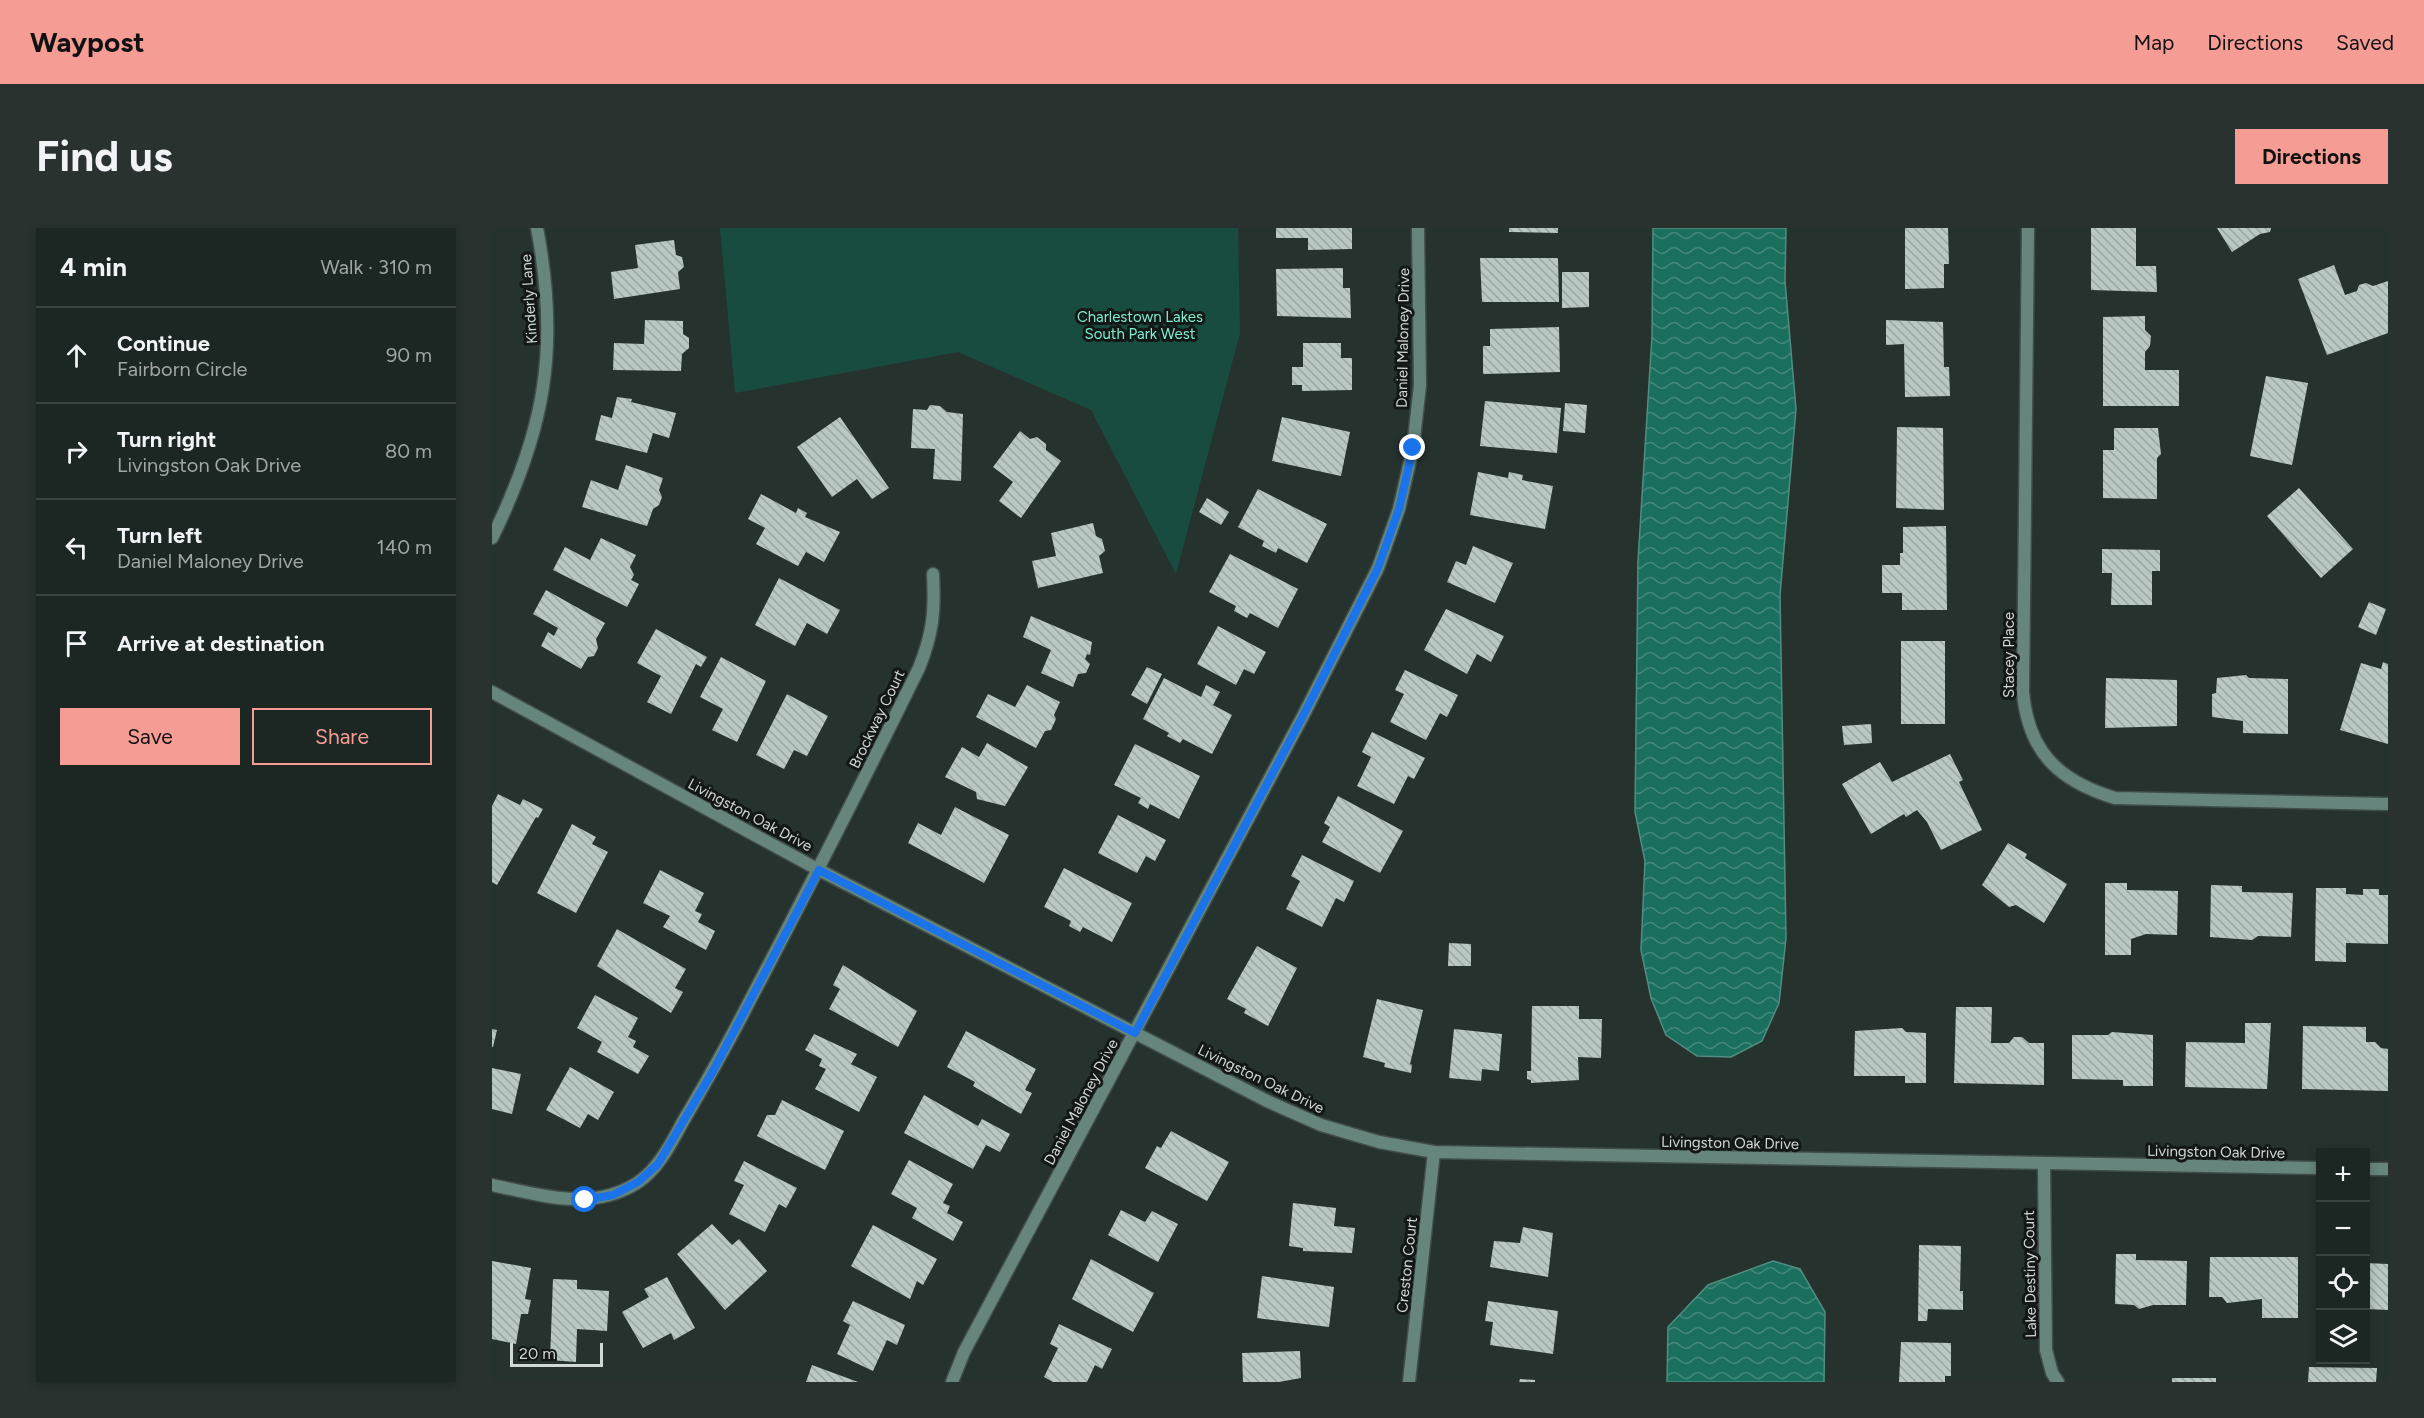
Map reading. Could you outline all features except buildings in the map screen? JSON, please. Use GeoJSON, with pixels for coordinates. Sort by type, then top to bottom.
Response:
{"type":"FeatureCollection","features":[{"type":"Feature","properties":{"kind":"street","name":"Kinderly Lane"},"geometry":{"type":"LineString","coordinates":[[492,538],[514,494],[533,440],[545,384],[549,328],[545,271],[537,228]]}},
{"type":"Feature","properties":{"kind":"street","name":"Daniel Maloney Drive"},"geometry":{"type":"LineString","coordinates":[[952,1382],[964,1352],[1304,714],[1378,568],[1395,519],[1413,448],[1420,385],[1418,228]]}},
{"type":"Feature","properties":{"kind":"street","name":"Stacey Place"},"geometry":{"type":"LineString","coordinates":[[2028,228],[2023,692],[2025,710],[2033,736],[2048,760],[2068,779],[2088,790],[2115,798],[2388,804]]}},
{"type":"Feature","properties":{"kind":"street","name":"Brockway Court"},"geometry":{"type":"LineString","coordinates":[[492,1185],[552,1197],[585,1200],[613,1195],[638,1182],[658,1164],[713,1071],[819,870],[919,668],[929,642],[935,609],[933,574]]}},
{"type":"Feature","properties":{"kind":"street","name":"Livingston Oak Drive"},"geometry":{"type":"LineString","coordinates":[[492,692],[819,870],[1267,1101],[1322,1125],[1379,1142],[1434,1152],[2316,1168]]}},
{"type":"Feature","properties":{"kind":"street","name":"Creston Court"},"geometry":{"type":"LineString","coordinates":[[1409,1382],[1434,1152]]}},
{"type":"Feature","properties":{"kind":"street","name":"Lake Destiny Court"},"geometry":{"type":"LineString","coordinates":[[2044,1164],[2046,1350],[2052,1373],[2058,1382]]}},
{"type":"Feature","properties":{"kind":"street"},"geometry":{"type":"LineString","coordinates":[[2370,1169],[2388,1169]]}},
{"type":"Feature","properties":{"kind":"green space","name":"Charlestown Lakes South Park West"},"geometry":{"type":"Polygon","coordinates":[[[720,228],[1238,228],[1240,333],[1176,574],[1091,410],[958,352],[735,393],[720,228]]]}},
{"type":"Feature","properties":{"kind":"water"},"geometry":{"type":"Polygon","coordinates":[[[1653,228],[1786,228],[1785,281],[1796,409],[1780,595],[1786,938],[1779,1003],[1762,1041],[1731,1057],[1697,1056],[1666,1035],[1651,998],[1641,950],[1645,861],[1635,812],[1638,561],[1652,336],[1653,228]]]}},
{"type":"Feature","properties":{"kind":"water"},"geometry":{"type":"Polygon","coordinates":[[[1773,1261],[1800,1269],[1825,1312],[1824,1382],[1667,1382],[1668,1327],[1708,1285],[1773,1261]]]}},
{"type":"Feature","properties":{"kind":"route"},"geometry":{"type":"LineString","coordinates":[[585,1200],[613,1195],[638,1182],[658,1164],[713,1071],[819,870],[1135,1033],[1304,714],[1378,568],[1399,509],[1413,448]]}}]}
